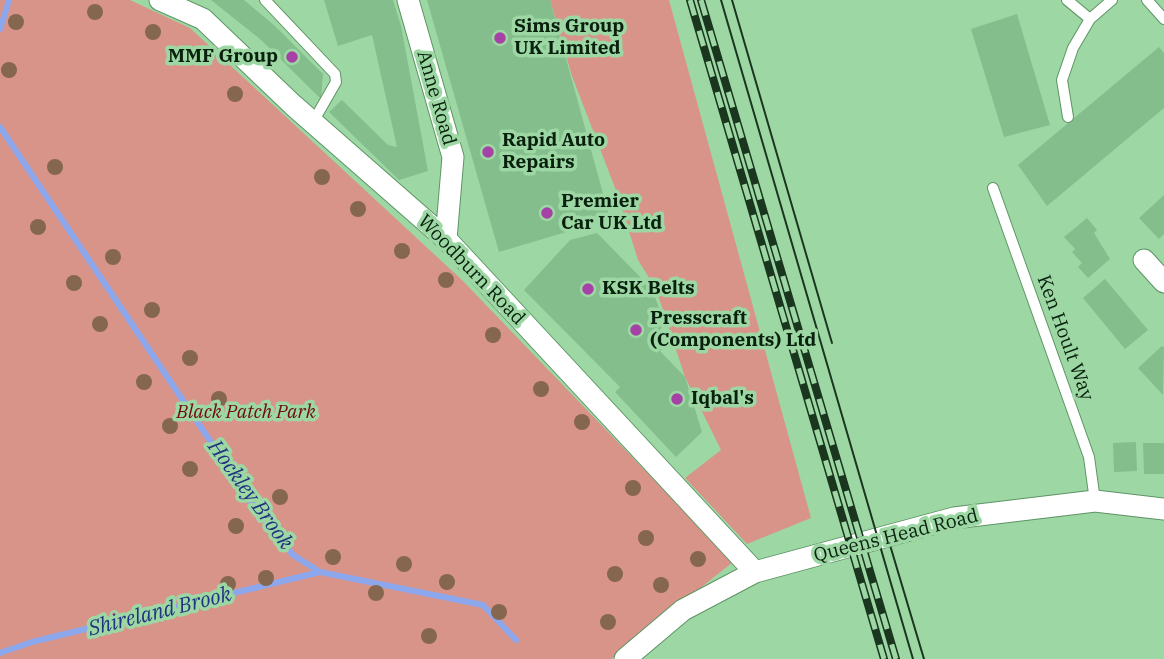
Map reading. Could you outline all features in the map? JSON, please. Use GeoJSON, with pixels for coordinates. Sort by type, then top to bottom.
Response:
{"type":"FeatureCollection","features":[{"type":"Feature","properties":{"kind":"street","name":"Woodburn Road"},"geometry":{"type":"LineString","coordinates":[[159,0],[203,19],[313,122],[446,239],[755,572]]}},
{"type":"Feature","properties":{"kind":"street","name":"Anne Road"},"geometry":{"type":"LineString","coordinates":[[408,0],[453,158],[446,239]]}},
{"type":"Feature","properties":{"kind":"street"},"geometry":{"type":"LineString","coordinates":[[1144,260],[1164,282]]}},
{"type":"Feature","properties":{"kind":"street","name":"Queens Head Road"},"geometry":{"type":"LineString","coordinates":[[625,659],[683,610],[755,572],[954,518],[1095,501],[1164,509]]}},
{"type":"Feature","properties":{"kind":"lane"},"geometry":{"type":"LineString","coordinates":[[265,0],[335,74],[336,82],[313,122]]}},
{"type":"Feature","properties":{"kind":"lane"},"geometry":{"type":"LineString","coordinates":[[1067,0],[1090,19]]}},
{"type":"Feature","properties":{"kind":"lane"},"geometry":{"type":"LineString","coordinates":[[1068,117],[1062,80],[1073,48],[1090,19],[1112,0]]}},
{"type":"Feature","properties":{"kind":"lane"},"geometry":{"type":"LineString","coordinates":[[1147,0],[1164,19]]}},
{"type":"Feature","properties":{"kind":"lane","name":"Ken Hoult Way"},"geometry":{"type":"LineString","coordinates":[[993,188],[1089,457],[1095,501]]}},
{"type":"Feature","properties":{"kind":"green space","name":"Black Patch Park"},"geometry":{"type":"Polygon","coordinates":[[[0,0],[130,0],[190,28],[462,280],[733,562],[611,659],[0,659],[0,0]]]}},
{"type":"Feature","properties":{"kind":"green space"},"geometry":{"type":"Polygon","coordinates":[[[550,0],[669,0],[811,518],[747,544],[685,478],[721,450],[685,377],[656,289],[638,260],[617,193],[572,76],[550,0]]]}},
{"type":"Feature","properties":{"kind":"building","name":"MMF Group"},"geometry":{"type":"Polygon","coordinates":[[[211,0],[244,0],[275,26],[323,74],[321,99],[260,39],[211,0]]]}},
{"type":"Feature","properties":{"kind":"building"},"geometry":{"type":"Polygon","coordinates":[[[324,0],[393,0],[401,26],[428,171],[399,180],[329,112],[342,100],[388,145],[397,147],[372,35],[338,46],[324,0]]]}},
{"type":"Feature","properties":{"kind":"building"},"geometry":{"type":"Polygon","coordinates":[[[427,0],[550,0],[610,219],[499,252],[427,0]]]}},
{"type":"Feature","properties":{"kind":"building"},"geometry":{"type":"Polygon","coordinates":[[[1017,14],[1050,125],[1004,137],[971,29],[1017,14]]]}},
{"type":"Feature","properties":{"kind":"building"},"geometry":{"type":"Polygon","coordinates":[[[1159,47],[1164,53],[1164,108],[1047,206],[1018,165],[1159,47]]]}},
{"type":"Feature","properties":{"kind":"building"},"geometry":{"type":"Polygon","coordinates":[[[1164,195],[1164,234],[1159,239],[1139,218],[1164,195]]]}},
{"type":"Feature","properties":{"kind":"building"},"geometry":{"type":"Polygon","coordinates":[[[1087,218],[1097,230],[1094,233],[1110,259],[1088,278],[1078,267],[1082,263],[1072,252],[1075,249],[1064,237],[1087,218]]]}},
{"type":"Feature","properties":{"kind":"building"},"geometry":{"type":"Polygon","coordinates":[[[597,233],[652,289],[665,324],[655,335],[665,345],[660,351],[685,377],[702,432],[676,457],[615,392],[620,387],[524,290],[570,240],[597,233]]]}},
{"type":"Feature","properties":{"kind":"building"},"geometry":{"type":"Polygon","coordinates":[[[1105,279],[1148,330],[1125,349],[1083,298],[1105,279]]]}},
{"type":"Feature","properties":{"kind":"building"},"geometry":{"type":"Polygon","coordinates":[[[1164,347],[1163,395],[1138,368],[1164,347]]]}},
{"type":"Feature","properties":{"kind":"building"},"geometry":{"type":"Polygon","coordinates":[[[1136,442],[1137,471],[1114,472],[1113,443],[1136,442]]]}},
{"type":"Feature","properties":{"kind":"building"},"geometry":{"type":"Polygon","coordinates":[[[1143,443],[1164,443],[1164,474],[1144,474],[1143,443]]]}},
{"type":"Feature","properties":{"kind":"waterway","name":"Hockley Brook"},"geometry":{"type":"LineString","coordinates":[[0,29],[9,0]]}},
{"type":"Feature","properties":{"kind":"waterway","name":"Hockley Brook"},"geometry":{"type":"LineString","coordinates":[[0,127],[257,511],[293,555],[320,572],[483,605],[516,640]]}},
{"type":"Feature","properties":{"kind":"waterway","name":"Shireland Brook"},"geometry":{"type":"LineString","coordinates":[[0,653],[32,642],[320,572]]}},
{"type":"Feature","properties":{"kind":"tram line"},"geometry":{"type":"LineString","coordinates":[[721,0],[913,659]]}},
{"type":"Feature","properties":{"kind":"tram line"},"geometry":{"type":"LineString","coordinates":[[732,0],[832,343]]}},
{"type":"Feature","properties":{"kind":"tram line"},"geometry":{"type":"LineString","coordinates":[[887,535],[924,659]]}},
{"type":"Feature","properties":{"kind":"railway"},"geometry":{"type":"LineString","coordinates":[[690,0],[884,659]]}},
{"type":"Feature","properties":{"kind":"railway"},"geometry":{"type":"LineString","coordinates":[[701,0],[896,659]]}},
{"type":"Feature","properties":{"kind":"place","name":"Sims Group UK Limited"},"geometry":{"type":"Point","coordinates":[500,38]}},
{"type":"Feature","properties":{"kind":"place","name":"MMF Group"},"geometry":{"type":"Point","coordinates":[292,57]}},
{"type":"Feature","properties":{"kind":"place","name":"Rapid Auto Repairs"},"geometry":{"type":"Point","coordinates":[488,152]}},
{"type":"Feature","properties":{"kind":"place","name":"Premier Car UK Ltd"},"geometry":{"type":"Point","coordinates":[547,213]}},
{"type":"Feature","properties":{"kind":"place","name":"KSK Belts"},"geometry":{"type":"Point","coordinates":[588,289]}},
{"type":"Feature","properties":{"kind":"place","name":"Presscraft (Components) Ltd"},"geometry":{"type":"Point","coordinates":[636,330]}},
{"type":"Feature","properties":{"kind":"place","name":"Iqbal's"},"geometry":{"type":"Point","coordinates":[677,399]}}]}
